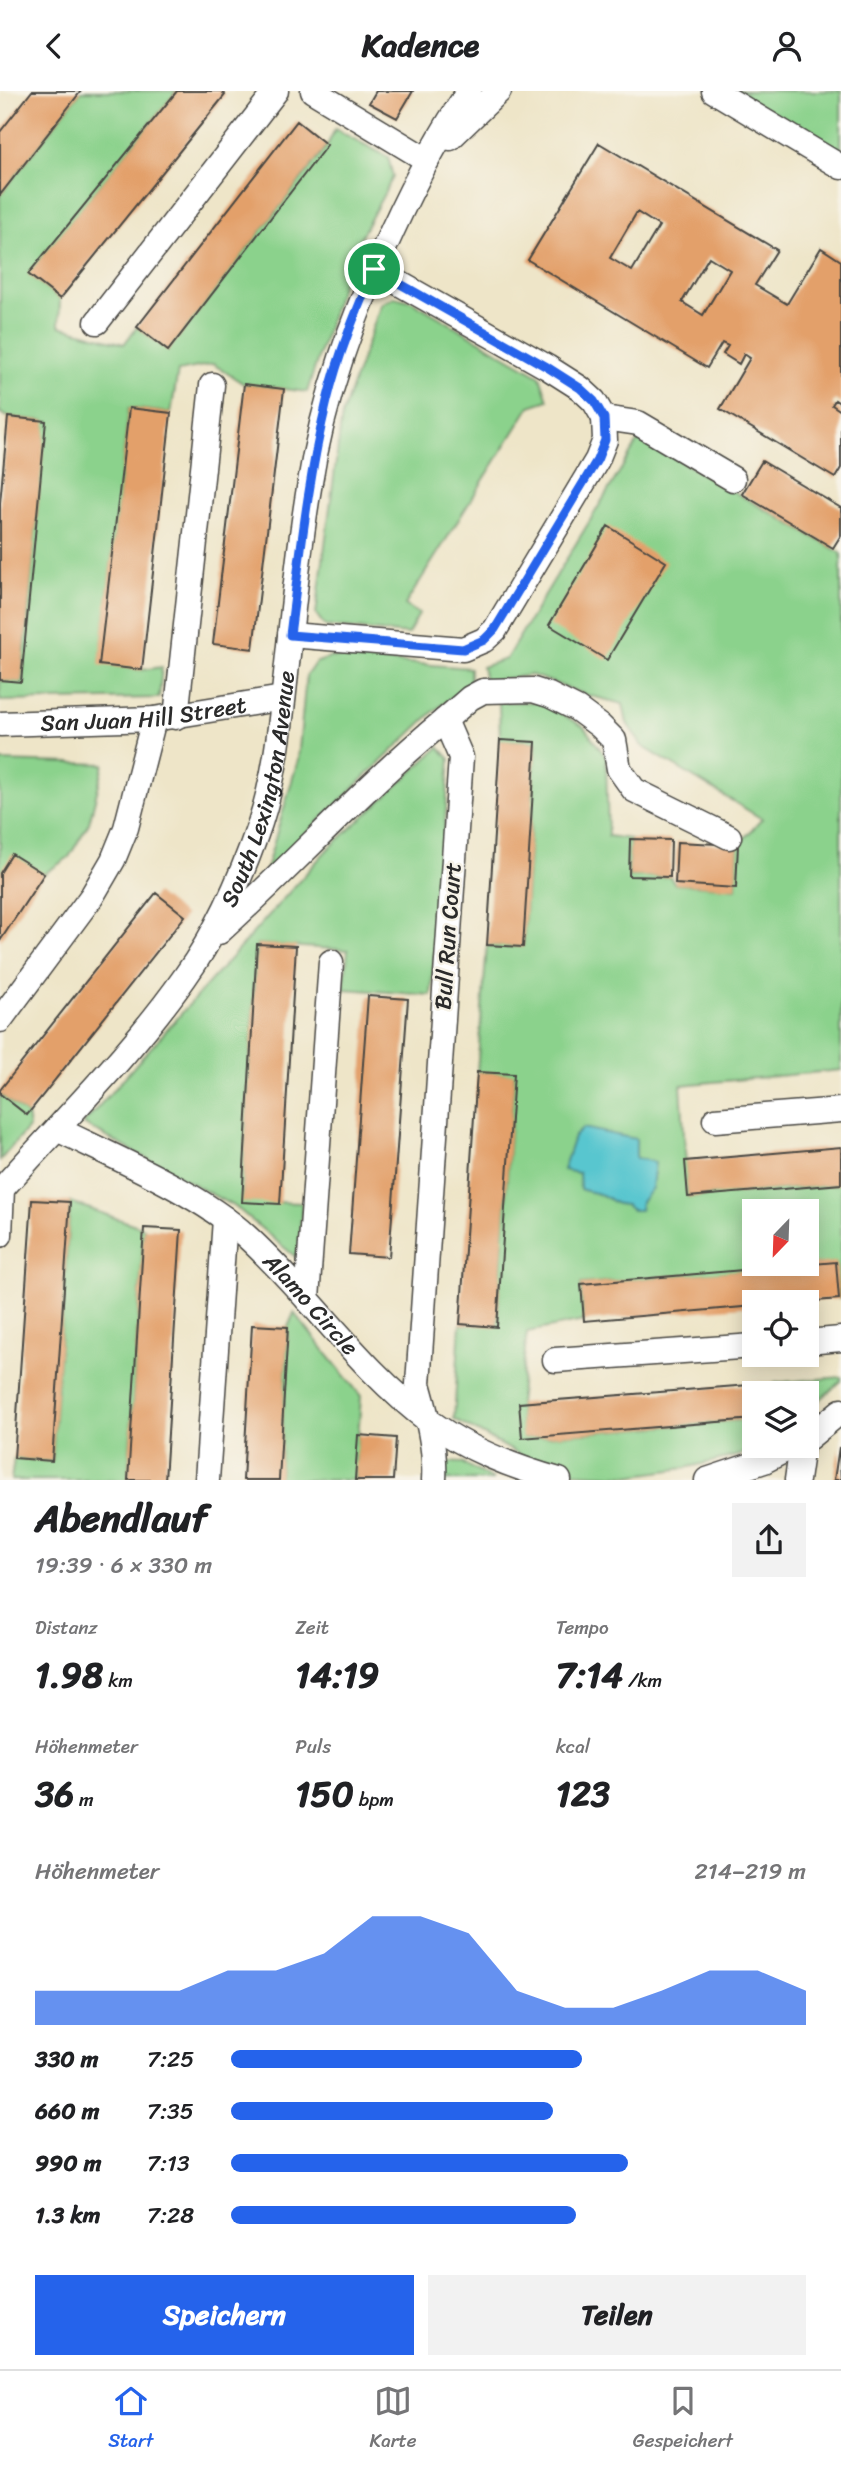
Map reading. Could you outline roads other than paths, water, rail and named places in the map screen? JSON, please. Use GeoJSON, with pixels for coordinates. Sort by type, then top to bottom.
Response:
{"type":"FeatureCollection","features":[{"type":"Feature","properties":{"kind":"street"},"geometry":{"type":"LineString","coordinates":[[97,322],[276,91]]}},
{"type":"Feature","properties":{"kind":"street"},"geometry":{"type":"LineString","coordinates":[[427,160],[469,91]]}},
{"type":"Feature","properties":{"kind":"street"},"geometry":{"type":"LineString","coordinates":[[427,160],[499,91]]}},
{"type":"Feature","properties":{"kind":"street"},"geometry":{"type":"LineString","coordinates":[[714,91],[841,167]]}},
{"type":"Feature","properties":{"kind":"street"},"geometry":{"type":"LineString","coordinates":[[323,93],[427,160]]}},
{"type":"Feature","properties":{"kind":"street","name":"South Lexington Avenue"},"geometry":{"type":"LineString","coordinates":[[1,1190],[161,1010],[207,943],[236,886],[261,821],[275,765],[309,487],[327,401],[352,321],[427,160]]}},
{"type":"Feature","properties":{"kind":"street"},"geometry":{"type":"LineString","coordinates":[[290,635],[463,649],[484,640],[495,629],[597,460],[605,440],[604,418],[594,401],[580,388],[374,269]]}},
{"type":"Feature","properties":{"kind":"street"},"geometry":{"type":"LineString","coordinates":[[0,1020],[92,896],[113,860],[165,718],[212,385]]}},
{"type":"Feature","properties":{"kind":"street"},"geometry":{"type":"LineString","coordinates":[[604,418],[638,423],[733,479]]}},
{"type":"Feature","properties":{"kind":"street"},"geometry":{"type":"LineString","coordinates":[[207,943],[259,897],[397,759],[470,698],[483,691],[533,690],[550,695],[577,709],[614,740],[619,769],[634,790],[729,837]]}},
{"type":"Feature","properties":{"kind":"street","name":"San Juan Hill Street"},"geometry":{"type":"LineString","coordinates":[[0,724],[165,718],[284,698]]}},
{"type":"Feature","properties":{"kind":"street","name":"Bull Run Court"},"geometry":{"type":"LineString","coordinates":[[434,1480],[436,1460],[418,1384],[461,757],[445,720]]}},
{"type":"Feature","properties":{"kind":"street"},"geometry":{"type":"LineString","coordinates":[[307,1299],[331,962]]}},
{"type":"Feature","properties":{"kind":"street"},"geometry":{"type":"LineString","coordinates":[[715,1120],[841,1110]]}},
{"type":"Feature","properties":{"kind":"street","name":"Alamo Circle"},"geometry":{"type":"LineString","coordinates":[[57,1129],[122,1161],[225,1219],[247,1237],[383,1381],[428,1421],[500,1461],[559,1480]]}},
{"type":"Feature","properties":{"kind":"street"},"geometry":{"type":"LineString","coordinates":[[0,1235],[1,1190]]}},
{"type":"Feature","properties":{"kind":"street"},"geometry":{"type":"LineString","coordinates":[[207,1480],[225,1219]]}},
{"type":"Feature","properties":{"kind":"street"},"geometry":{"type":"LineString","coordinates":[[819,1341],[841,1339]]}},
{"type":"Feature","properties":{"kind":"street"},"geometry":{"type":"LineString","coordinates":[[555,1360],[742,1347]]}},
{"type":"Feature","properties":{"kind":"street"},"geometry":{"type":"LineString","coordinates":[[819,1429],[841,1411]]}},
{"type":"Feature","properties":{"kind":"street"},"geometry":{"type":"LineString","coordinates":[[707,1480],[770,1458]]}},
{"type":"Feature","properties":{"kind":"street"},"geometry":{"type":"LineString","coordinates":[[797,1480],[801,1458]]}},
{"type":"Feature","properties":{"kind":"water"},"geometry":{"type":"Polygon","coordinates":[[[583,1128],[636,1139],[636,1158],[655,1162],[652,1188],[641,1202],[640,1210],[632,1210],[604,1196],[580,1189],[579,1173],[563,1170],[574,1137],[583,1128]]]}}]}
